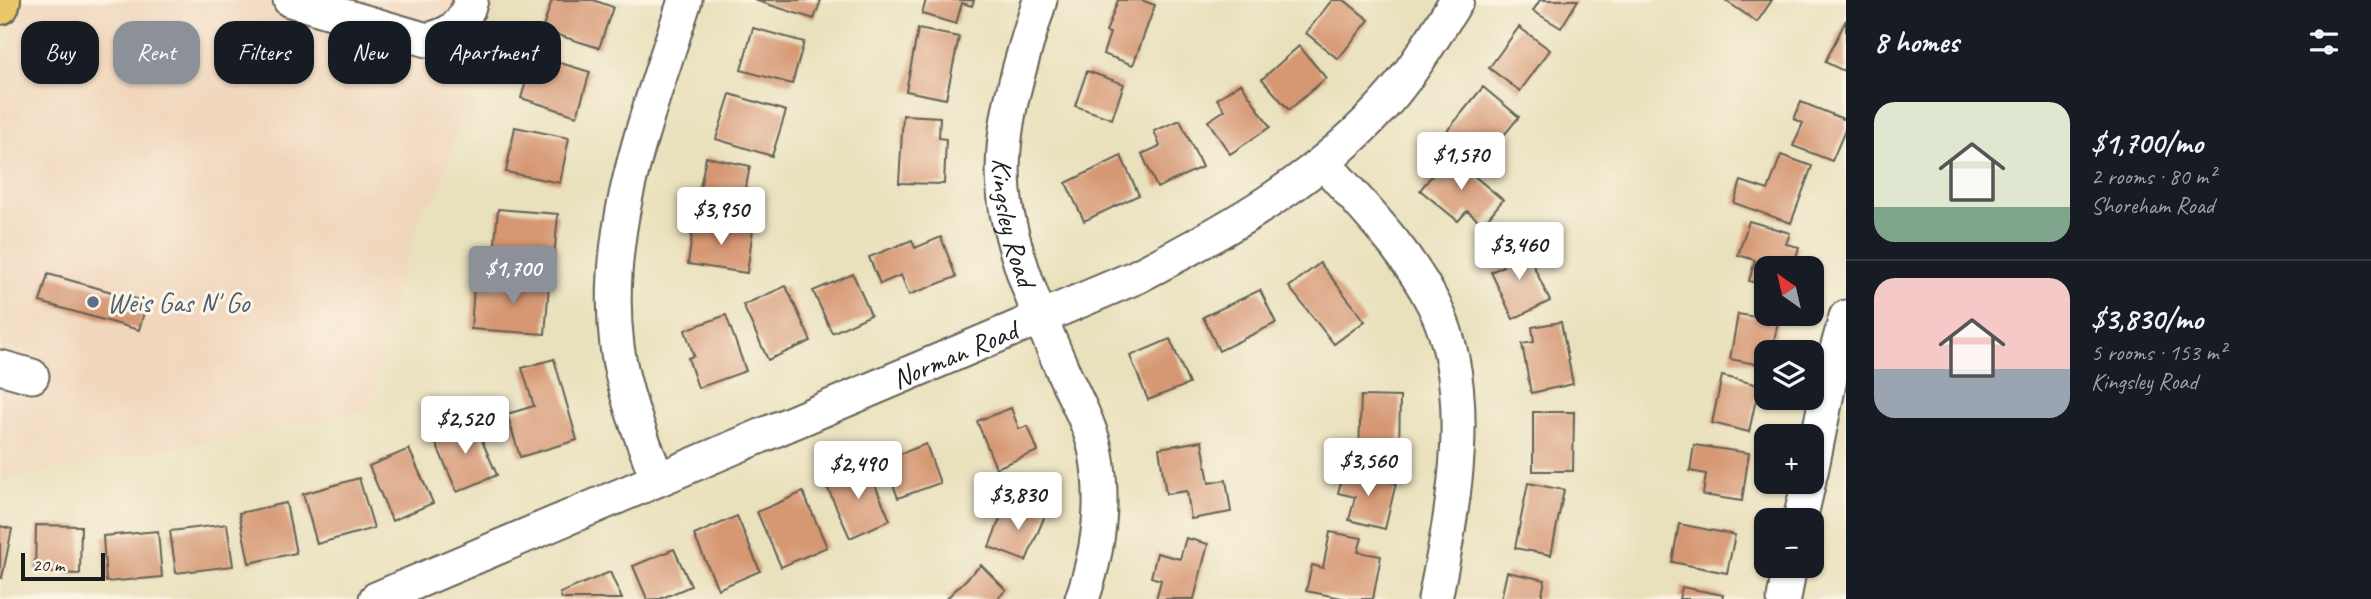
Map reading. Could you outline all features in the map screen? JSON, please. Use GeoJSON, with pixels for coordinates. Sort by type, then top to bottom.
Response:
{"type":"FeatureCollection","features":[{"type":"Feature","properties":{"kind":"street"},"geometry":{"type":"LineString","coordinates":[[290,0],[427,40],[448,35],[467,15],[471,0]]}},
{"type":"Feature","properties":{"kind":"street"},"geometry":{"type":"LineString","coordinates":[[657,478],[631,410],[617,348],[614,267],[621,213],[634,161],[685,0]]}},
{"type":"Feature","properties":{"kind":"street","name":"Kingsley Road"},"geometry":{"type":"LineString","coordinates":[[1040,0],[1014,83],[1006,119],[1003,162],[1007,211],[1021,270],[1096,450],[1100,486],[1099,533],[1092,571],[1082,599]]}},
{"type":"Feature","properties":{"kind":"street","name":"Norman Road"},"geometry":{"type":"LineString","coordinates":[[376,599],[1136,277],[1204,242],[1271,202],[1351,139],[1414,67],[1457,0]]}},
{"type":"Feature","properties":{"kind":"street"},"geometry":{"type":"LineString","coordinates":[[1323,162],[1409,263],[1435,306],[1448,340],[1455,379],[1458,428],[1453,493],[1435,599]]}},
{"type":"Feature","properties":{"kind":"street"},"geometry":{"type":"LineString","coordinates":[[1821,424],[1846,317]]}},
{"type":"Feature","properties":{"kind":"street"},"geometry":{"type":"LineString","coordinates":[[0,367],[32,376]]}},
{"type":"Feature","properties":{"kind":"street"},"geometry":{"type":"LineString","coordinates":[[1784,599],[1788,578]]}},
{"type":"Feature","properties":{"kind":"shaded area"},"geometry":{"type":"Polygon","coordinates":[[[20,0],[497,0],[491,21],[425,21],[425,84],[471,84],[437,197],[423,206],[379,346],[383,361],[367,412],[0,480],[0,78],[20,0]]]}},
{"type":"Feature","properties":{"kind":"building"},"geometry":{"type":"Polygon","coordinates":[[[552,0],[593,0],[613,7],[599,48],[561,36],[561,21],[545,21],[552,0]]]}},
{"type":"Feature","properties":{"kind":"building"},"geometry":{"type":"Polygon","coordinates":[[[754,0],[821,0],[814,19],[754,0]]]}},
{"type":"Feature","properties":{"kind":"building"},"geometry":{"type":"Polygon","coordinates":[[[926,0],[974,0],[972,6],[962,3],[956,24],[922,14],[926,0]]]}},
{"type":"Feature","properties":{"kind":"building"},"geometry":{"type":"Polygon","coordinates":[[[1118,0],[1141,0],[1155,5],[1133,65],[1103,54],[1110,33],[1106,32],[1118,0]]]}},
{"type":"Feature","properties":{"kind":"building"},"geometry":{"type":"Polygon","coordinates":[[[1332,0],[1344,0],[1369,20],[1338,59],[1306,33],[1332,0]]]}},
{"type":"Feature","properties":{"kind":"building"},"geometry":{"type":"Polygon","coordinates":[[[1540,0],[1578,0],[1561,28],[1533,11],[1540,0]]]}},
{"type":"Feature","properties":{"kind":"building"},"geometry":{"type":"Polygon","coordinates":[[[1725,0],[1772,0],[1757,22],[1725,0]]]}},
{"type":"Feature","properties":{"kind":"building"},"geometry":{"type":"Polygon","coordinates":[[[1846,20],[1846,72],[1825,62],[1846,20]]]}},
{"type":"Feature","properties":{"kind":"building"},"geometry":{"type":"Polygon","coordinates":[[[1519,27],[1550,50],[1520,91],[1489,68],[1519,27]]]}},
{"type":"Feature","properties":{"kind":"building"},"geometry":{"type":"Polygon","coordinates":[[[753,28],[804,42],[792,84],[741,70],[753,28]]]}},
{"type":"Feature","properties":{"kind":"building"},"geometry":{"type":"Polygon","coordinates":[[[918,29],[959,37],[946,99],[906,91],[918,29]]]}},
{"type":"Feature","properties":{"kind":"building"},"geometry":{"type":"Polygon","coordinates":[[[1299,46],[1326,78],[1289,110],[1262,79],[1299,46]]]}},
{"type":"Feature","properties":{"kind":"building"},"geometry":{"type":"Polygon","coordinates":[[[561,63],[590,72],[577,116],[521,98],[525,84],[561,84],[561,63]]]}},
{"type":"Feature","properties":{"kind":"building"},"geometry":{"type":"Polygon","coordinates":[[[1087,71],[1124,84],[1112,119],[1075,106],[1087,71]]]}},
{"type":"Feature","properties":{"kind":"building"},"geometry":{"type":"Polygon","coordinates":[[[1241,83],[1270,127],[1230,154],[1208,121],[1225,110],[1217,99],[1241,83]]]}},
{"type":"Feature","properties":{"kind":"building"},"geometry":{"type":"Polygon","coordinates":[[[1483,87],[1519,117],[1482,162],[1446,132],[1483,87]]]}},
{"type":"Feature","properties":{"kind":"building"},"geometry":{"type":"Polygon","coordinates":[[[730,94],[786,111],[772,156],[716,139],[730,94]]]}},
{"type":"Feature","properties":{"kind":"building"},"geometry":{"type":"Polygon","coordinates":[[[1801,102],[1846,120],[1846,128],[1832,161],[1793,146],[1803,123],[1794,119],[1801,102]]]}},
{"type":"Feature","properties":{"kind":"building"},"geometry":{"type":"Polygon","coordinates":[[[903,115],[940,117],[939,138],[946,139],[944,184],[899,183],[903,115]]]}},
{"type":"Feature","properties":{"kind":"building"},"geometry":{"type":"Polygon","coordinates":[[[1180,120],[1202,167],[1157,188],[1142,154],[1160,146],[1154,131],[1180,120]]]}},
{"type":"Feature","properties":{"kind":"building"},"geometry":{"type":"Polygon","coordinates":[[[515,127],[569,138],[560,183],[506,172],[515,127]]]}},
{"type":"Feature","properties":{"kind":"building"},"geometry":{"type":"Polygon","coordinates":[[[1449,155],[1503,200],[1483,224],[1467,211],[1458,221],[1420,190],[1449,155]]]}},
{"type":"Feature","properties":{"kind":"building"},"geometry":{"type":"Polygon","coordinates":[[[1781,155],[1812,166],[1791,223],[1734,203],[1741,181],[1768,190],[1781,155]]]}},
{"type":"Feature","properties":{"kind":"building"},"geometry":{"type":"Polygon","coordinates":[[[1121,156],[1139,195],[1084,221],[1066,183],[1121,156]]]}},
{"type":"Feature","properties":{"kind":"building"},"geometry":{"type":"Polygon","coordinates":[[[706,157],[750,166],[740,218],[696,209],[706,157]]]}},
{"type":"Feature","properties":{"kind":"building"},"geometry":{"type":"Polygon","coordinates":[[[498,209],[558,214],[554,259],[494,254],[498,209]]]}},
{"type":"Feature","properties":{"kind":"building"},"geometry":{"type":"Polygon","coordinates":[[[694,221],[753,229],[747,273],[688,264],[694,221]]]}},
{"type":"Feature","properties":{"kind":"building"},"geometry":{"type":"Polygon","coordinates":[[[1749,221],[1790,233],[1786,244],[1799,247],[1796,256],[1754,256],[1754,260],[1738,255],[1749,221]]]}},
{"type":"Feature","properties":{"kind":"building"},"geometry":{"type":"Polygon","coordinates":[[[941,237],[956,277],[909,295],[901,275],[880,284],[869,257],[912,240],[915,248],[941,237]]]}},
{"type":"Feature","properties":{"kind":"building"},"geometry":{"type":"Polygon","coordinates":[[[1523,243],[1550,301],[1513,319],[1491,272],[1503,266],[1498,255],[1523,243]]]}},
{"type":"Feature","properties":{"kind":"building"},"geometry":{"type":"Polygon","coordinates":[[[1320,263],[1365,321],[1334,344],[1289,287],[1320,263]]]}},
{"type":"Feature","properties":{"kind":"building"},"geometry":{"type":"Polygon","coordinates":[[[1754,264],[1754,282],[1749,281],[1754,264]]]}},
{"type":"Feature","properties":{"kind":"building"},"geometry":{"type":"Polygon","coordinates":[[[518,272],[550,273],[545,334],[471,329],[474,286],[517,289],[518,272]]]}},
{"type":"Feature","properties":{"kind":"building","name":"Weis Gas N' Go"},"geometry":{"type":"Polygon","coordinates":[[[48,274],[147,302],[139,330],[40,302],[48,274]]]}},
{"type":"Feature","properties":{"kind":"building"},"geometry":{"type":"Polygon","coordinates":[[[853,274],[871,315],[832,333],[813,291],[853,274]]]}},
{"type":"Feature","properties":{"kind":"building"},"geometry":{"type":"Polygon","coordinates":[[[786,286],[811,341],[768,360],[743,305],[786,286]]]}},
{"type":"Feature","properties":{"kind":"building"},"geometry":{"type":"Polygon","coordinates":[[[1260,290],[1276,323],[1219,351],[1203,317],[1260,290]]]}},
{"type":"Feature","properties":{"kind":"building"},"geometry":{"type":"Polygon","coordinates":[[[1738,314],[1754,317],[1754,326],[1777,326],[1774,340],[1754,340],[1754,364],[1730,359],[1738,314]]]}},
{"type":"Feature","properties":{"kind":"building"},"geometry":{"type":"Polygon","coordinates":[[[726,315],[746,371],[698,388],[688,358],[694,356],[685,330],[726,315]]]}},
{"type":"Feature","properties":{"kind":"building"},"geometry":{"type":"Polygon","coordinates":[[[1561,322],[1573,384],[1531,393],[1522,344],[1534,342],[1532,327],[1561,322]]]}},
{"type":"Feature","properties":{"kind":"building"},"geometry":{"type":"Polygon","coordinates":[[[1170,339],[1189,384],[1148,400],[1130,356],[1170,339]]]}},
{"type":"Feature","properties":{"kind":"building"},"geometry":{"type":"Polygon","coordinates":[[[554,359],[577,440],[520,457],[507,414],[534,406],[522,368],[554,359]]]}},
{"type":"Feature","properties":{"kind":"building"},"geometry":{"type":"Polygon","coordinates":[[[1722,376],[1754,384],[1754,408],[1749,432],[1712,423],[1722,376]]]}},
{"type":"Feature","properties":{"kind":"building"},"geometry":{"type":"Polygon","coordinates":[[[1361,396],[1400,397],[1399,453],[1359,451],[1361,396]]]}},
{"type":"Feature","properties":{"kind":"building"},"geometry":{"type":"Polygon","coordinates":[[[1011,408],[1019,429],[1028,426],[1038,451],[996,468],[977,421],[1011,408]]]}},
{"type":"Feature","properties":{"kind":"building"},"geometry":{"type":"Polygon","coordinates":[[[1533,412],[1574,412],[1573,471],[1533,471],[1533,412]]]}},
{"type":"Feature","properties":{"kind":"building"},"geometry":{"type":"Polygon","coordinates":[[[473,420],[497,475],[457,492],[433,437],[473,420]]]}},
{"type":"Feature","properties":{"kind":"building"},"geometry":{"type":"Polygon","coordinates":[[[1202,441],[1209,483],[1226,480],[1231,512],[1191,519],[1187,491],[1166,494],[1159,448],[1202,441]]]}},
{"type":"Feature","properties":{"kind":"building"},"geometry":{"type":"Polygon","coordinates":[[[926,444],[940,483],[898,498],[884,460],[926,444]]]}},
{"type":"Feature","properties":{"kind":"building"},"geometry":{"type":"Polygon","coordinates":[[[1694,445],[1749,453],[1742,501],[1703,495],[1706,474],[1690,471],[1694,445]]]}},
{"type":"Feature","properties":{"kind":"building"},"geometry":{"type":"Polygon","coordinates":[[[409,449],[433,503],[392,521],[369,466],[409,449]]]}},
{"type":"Feature","properties":{"kind":"building"},"geometry":{"type":"Polygon","coordinates":[[[866,464],[890,520],[850,538],[825,482],[866,464]]]}},
{"type":"Feature","properties":{"kind":"building"},"geometry":{"type":"Polygon","coordinates":[[[1344,470],[1396,483],[1385,529],[1349,520],[1355,497],[1338,493],[1344,470]]]}},
{"type":"Feature","properties":{"kind":"building"},"geometry":{"type":"Polygon","coordinates":[[[359,478],[374,528],[317,544],[303,494],[359,478]]]}},
{"type":"Feature","properties":{"kind":"building"},"geometry":{"type":"Polygon","coordinates":[[[1528,483],[1564,490],[1551,555],[1515,548],[1528,483]]]}},
{"type":"Feature","properties":{"kind":"building"},"geometry":{"type":"Polygon","coordinates":[[[803,492],[827,547],[781,567],[757,512],[803,492]]]}},
{"type":"Feature","properties":{"kind":"building"},"geometry":{"type":"Polygon","coordinates":[[[286,503],[296,553],[249,563],[239,513],[286,503]]]}},
{"type":"Feature","properties":{"kind":"building"},"geometry":{"type":"Polygon","coordinates":[[[1024,504],[1046,513],[1026,561],[989,547],[1003,511],[1019,517],[1024,504]]]}},
{"type":"Feature","properties":{"kind":"building"},"geometry":{"type":"Polygon","coordinates":[[[737,516],[760,571],[718,589],[694,535],[737,516]]]}},
{"type":"Feature","properties":{"kind":"building"},"geometry":{"type":"Polygon","coordinates":[[[227,524],[233,566],[176,573],[170,531],[227,524]]]}},
{"type":"Feature","properties":{"kind":"building"},"geometry":{"type":"Polygon","coordinates":[[[1679,524],[1735,535],[1727,573],[1672,562],[1679,524]]]}},
{"type":"Feature","properties":{"kind":"building"},"geometry":{"type":"Polygon","coordinates":[[[36,525],[81,526],[80,574],[35,572],[36,525]]]}},
{"type":"Feature","properties":{"kind":"building"},"geometry":{"type":"Polygon","coordinates":[[[0,526],[12,529],[2,578],[0,577],[0,526]]]}},
{"type":"Feature","properties":{"kind":"building"},"geometry":{"type":"Polygon","coordinates":[[[158,531],[162,577],[106,582],[103,536],[158,531]]]}},
{"type":"Feature","properties":{"kind":"building"},"geometry":{"type":"Polygon","coordinates":[[[1330,532],[1362,538],[1358,552],[1381,556],[1373,599],[1347,599],[1306,591],[1312,565],[1323,568],[1330,532]]]}},
{"type":"Feature","properties":{"kind":"building"},"geometry":{"type":"Polygon","coordinates":[[[1186,538],[1208,544],[1194,599],[1156,599],[1161,580],[1151,577],[1157,553],[1180,559],[1186,538]]]}},
{"type":"Feature","properties":{"kind":"building"},"geometry":{"type":"Polygon","coordinates":[[[674,549],[691,586],[660,599],[647,599],[633,566],[674,549]]]}},
{"type":"Feature","properties":{"kind":"building"},"geometry":{"type":"Polygon","coordinates":[[[981,565],[1006,590],[997,599],[946,599],[981,565]]]}},
{"type":"Feature","properties":{"kind":"building"},"geometry":{"type":"Polygon","coordinates":[[[610,572],[622,599],[562,599],[560,593],[610,572]]]}},
{"type":"Feature","properties":{"kind":"building"},"geometry":{"type":"Polygon","coordinates":[[[1507,572],[1545,580],[1541,599],[1501,599],[1507,572]]]}},
{"type":"Feature","properties":{"kind":"building"},"geometry":{"type":"Polygon","coordinates":[[[1682,587],[1723,595],[1722,599],[1679,599],[1682,587]]]}},
{"type":"Feature","properties":{"kind":"place","name":"Weis Gas N' Go"},"geometry":{"type":"Point","coordinates":[93,302]}}]}
